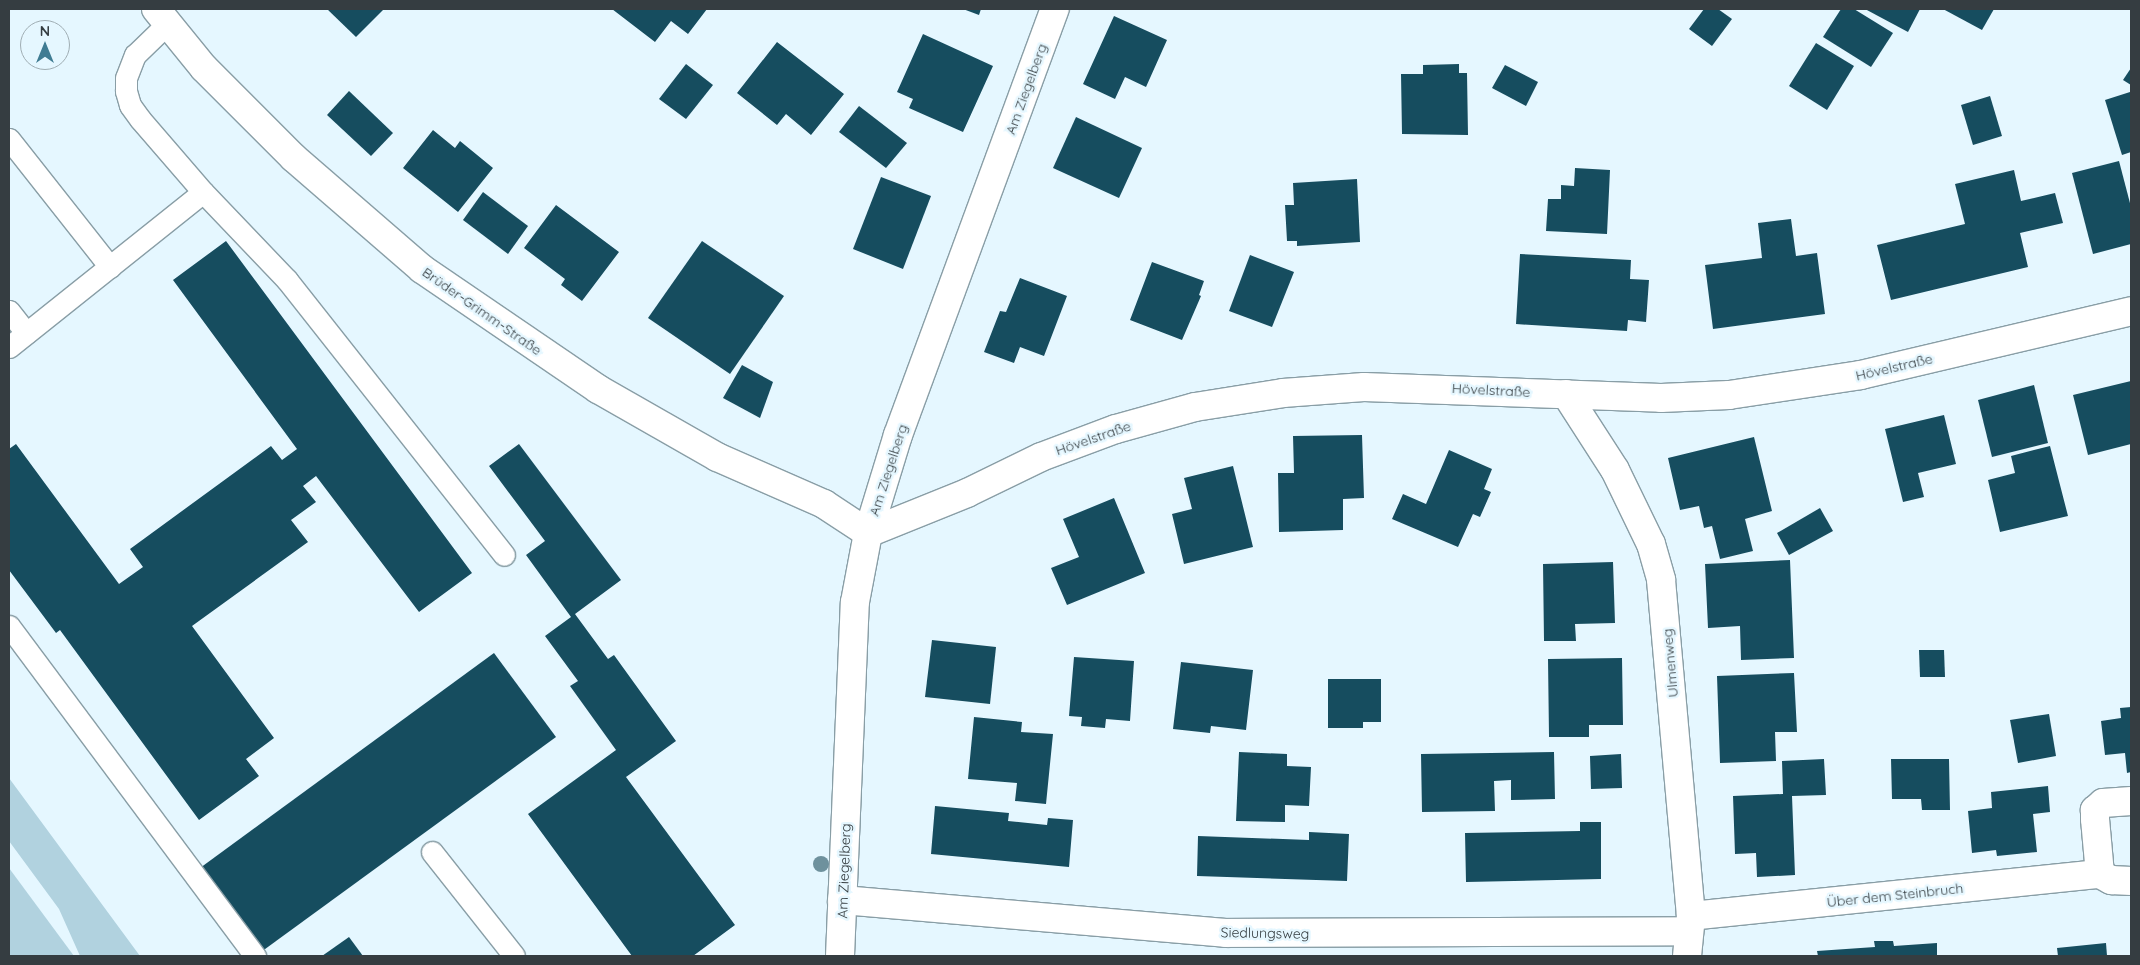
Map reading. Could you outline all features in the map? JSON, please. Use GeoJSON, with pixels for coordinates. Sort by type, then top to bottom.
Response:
{"type":"FeatureCollection","features":[{"type":"Feature","properties":{"kind":"street","name":"Am Ziegelberg"},"geometry":{"type":"LineString","coordinates":[[840,956],[855,602],[868,533],[898,434],[1055,9]]}},
{"type":"Feature","properties":{"kind":"street","name":"Brüder-Grimm-Straße"},"geometry":{"type":"LineString","coordinates":[[170,13],[204,68],[294,158],[422,269],[598,389],[717,456],[824,504],[868,533]]}},
{"type":"Feature","properties":{"kind":"street","name":"Hövelstraße"},"geometry":{"type":"LineString","coordinates":[[868,533],[967,493],[1041,456],[1116,429],[1194,407],[1283,393],[1364,387],[1662,398],[1796,387],[1861,375],[2131,311]]}},
{"type":"Feature","properties":{"kind":"street","name":"Ulmenweg"},"geometry":{"type":"LineString","coordinates":[[1566,394],[1614,470],[1651,544],[1662,580],[1689,934]]}},
{"type":"Feature","properties":{"kind":"street"},"geometry":{"type":"LineString","coordinates":[[2100,874],[2096,810],[2103,803],[2131,801]]}},
{"type":"Feature","properties":{"kind":"street","name":"Über dem Steinbruch"},"geometry":{"type":"LineString","coordinates":[[1689,934],[2100,874],[2111,880],[2131,880]]}},
{"type":"Feature","properties":{"kind":"street","name":"Siedlungsweg"},"geometry":{"type":"LineString","coordinates":[[842,900],[1226,933],[1689,934]]}},
{"type":"Feature","properties":{"kind":"lane"},"geometry":{"type":"LineString","coordinates":[[170,13],[135,56],[126,78],[126,91],[130,104],[140,119],[203,192],[287,280],[504,555]]}},
{"type":"Feature","properties":{"kind":"lane"},"geometry":{"type":"LineString","coordinates":[[9,139],[110,267]]}},
{"type":"Feature","properties":{"kind":"lane"},"geometry":{"type":"LineString","coordinates":[[9,347],[203,192]]}},
{"type":"Feature","properties":{"kind":"lane"},"geometry":{"type":"LineString","coordinates":[[9,311],[26,333]]}},
{"type":"Feature","properties":{"kind":"lane"},"geometry":{"type":"LineString","coordinates":[[9,626],[255,956]]}},
{"type":"Feature","properties":{"kind":"lane"},"geometry":{"type":"LineString","coordinates":[[432,852],[514,956]]}},
{"type":"Feature","properties":{"kind":"shaded area"},"geometry":{"type":"Polygon","coordinates":[[[9,778],[140,956],[80,956],[59,909],[9,841],[9,778]]]}},
{"type":"Feature","properties":{"kind":"shaded area"},"geometry":{"type":"Polygon","coordinates":[[[9,868],[74,956],[9,956],[9,868]]]}},
{"type":"Feature","properties":{"kind":"building"},"geometry":{"type":"Polygon","coordinates":[[[327,9],[384,9],[356,37],[327,9]]]}},
{"type":"Feature","properties":{"kind":"building"},"geometry":{"type":"Polygon","coordinates":[[[612,9],[707,9],[688,34],[671,21],[655,42],[612,9]]]}},
{"type":"Feature","properties":{"kind":"building"},"geometry":{"type":"Polygon","coordinates":[[[963,9],[981,9],[979,15],[963,9]]]}},
{"type":"Feature","properties":{"kind":"building"},"geometry":{"type":"Polygon","coordinates":[[[1704,9],[1718,9],[1732,19],[1712,46],[1689,29],[1704,9]]]}},
{"type":"Feature","properties":{"kind":"building"},"geometry":{"type":"Polygon","coordinates":[[[1841,9],[1854,9],[1893,33],[1871,67],[1823,37],[1841,9]]]}},
{"type":"Feature","properties":{"kind":"building"},"geometry":{"type":"Polygon","coordinates":[[[1865,9],[1920,9],[1908,32],[1865,9]]]}},
{"type":"Feature","properties":{"kind":"building"},"geometry":{"type":"Polygon","coordinates":[[[1943,9],[1994,9],[1982,30],[1943,9]]]}},
{"type":"Feature","properties":{"kind":"building"},"geometry":{"type":"Polygon","coordinates":[[[1114,16],[1167,40],[1146,87],[1125,77],[1115,99],[1083,84],[1114,16]]]}},
{"type":"Feature","properties":{"kind":"building"},"geometry":{"type":"Polygon","coordinates":[[[923,34],[993,66],[963,132],[909,108],[913,99],[897,92],[923,34]]]}},
{"type":"Feature","properties":{"kind":"building"},"geometry":{"type":"Polygon","coordinates":[[[777,42],[844,94],[811,135],[786,114],[777,125],[737,93],[777,42]]]}},
{"type":"Feature","properties":{"kind":"building"},"geometry":{"type":"Polygon","coordinates":[[[1816,43],[1854,66],[1827,110],[1789,86],[1816,43]]]}},
{"type":"Feature","properties":{"kind":"building"},"geometry":{"type":"Polygon","coordinates":[[[686,64],[713,85],[686,119],[659,99],[686,64]]]}},
{"type":"Feature","properties":{"kind":"building"},"geometry":{"type":"Polygon","coordinates":[[[1459,64],[1459,73],[1467,73],[1468,135],[1402,134],[1401,74],[1423,74],[1423,65],[1459,64]]]}},
{"type":"Feature","properties":{"kind":"building"},"geometry":{"type":"Polygon","coordinates":[[[1505,65],[1538,82],[1526,106],[1492,88],[1505,65]]]}},
{"type":"Feature","properties":{"kind":"building"},"geometry":{"type":"Polygon","coordinates":[[[2131,68],[2131,85],[2123,80],[2131,68]]]}},
{"type":"Feature","properties":{"kind":"building"},"geometry":{"type":"Polygon","coordinates":[[[349,91],[393,133],[371,156],[327,115],[349,91]]]}},
{"type":"Feature","properties":{"kind":"building"},"geometry":{"type":"Polygon","coordinates":[[[2130,92],[2131,152],[2122,155],[2105,100],[2130,92]]]}},
{"type":"Feature","properties":{"kind":"building"},"geometry":{"type":"Polygon","coordinates":[[[1990,96],[2002,136],[1973,145],[1961,105],[1990,96]]]}},
{"type":"Feature","properties":{"kind":"building"},"geometry":{"type":"Polygon","coordinates":[[[859,106],[907,143],[886,168],[839,132],[859,106]]]}},
{"type":"Feature","properties":{"kind":"building"},"geometry":{"type":"Polygon","coordinates":[[[1076,117],[1142,148],[1119,198],[1053,168],[1076,117]]]}},
{"type":"Feature","properties":{"kind":"building"},"geometry":{"type":"Polygon","coordinates":[[[433,130],[455,148],[460,141],[493,168],[458,212],[403,168],[433,130]]]}},
{"type":"Feature","properties":{"kind":"building"},"geometry":{"type":"Polygon","coordinates":[[[2119,161],[2131,207],[2131,244],[2093,254],[2072,173],[2119,161]]]}},
{"type":"Feature","properties":{"kind":"building"},"geometry":{"type":"Polygon","coordinates":[[[1575,168],[1610,170],[1607,234],[1546,231],[1548,199],[1561,199],[1561,185],[1574,186],[1575,168]]]}},
{"type":"Feature","properties":{"kind":"building"},"geometry":{"type":"Polygon","coordinates":[[[2014,170],[2021,201],[2055,193],[2063,223],[2020,233],[2028,267],[1891,300],[1877,245],[1965,224],[1955,184],[2014,170]]]}},
{"type":"Feature","properties":{"kind":"building"},"geometry":{"type":"Polygon","coordinates":[[[881,177],[931,196],[903,269],[853,249],[881,177]]]}},
{"type":"Feature","properties":{"kind":"building"},"geometry":{"type":"Polygon","coordinates":[[[1357,179],[1360,242],[1297,246],[1297,241],[1287,241],[1285,205],[1294,205],[1293,183],[1357,179]]]}},
{"type":"Feature","properties":{"kind":"building"},"geometry":{"type":"Polygon","coordinates":[[[483,192],[528,226],[508,254],[463,220],[483,192]]]}},
{"type":"Feature","properties":{"kind":"building"},"geometry":{"type":"Polygon","coordinates":[[[556,205],[619,252],[582,301],[561,285],[565,279],[524,248],[556,205]]]}},
{"type":"Feature","properties":{"kind":"building"},"geometry":{"type":"Polygon","coordinates":[[[1791,219],[1796,256],[1817,253],[1825,314],[1713,329],[1705,265],[1762,258],[1758,223],[1791,219]]]}},
{"type":"Feature","properties":{"kind":"building"},"geometry":{"type":"Polygon","coordinates":[[[226,241],[472,573],[419,612],[316,476],[303,486],[316,502],[291,520],[308,542],[192,626],[274,738],[246,759],[259,776],[199,820],[60,630],[56,633],[9,570],[9,449],[16,444],[119,584],[143,567],[130,549],[271,446],[282,460],[297,449],[173,280],[226,241]]]}},
{"type":"Feature","properties":{"kind":"building"},"geometry":{"type":"Polygon","coordinates":[[[702,241],[784,296],[730,374],[648,318],[702,241]]]}},
{"type":"Feature","properties":{"kind":"building"},"geometry":{"type":"Polygon","coordinates":[[[1520,254],[1631,260],[1630,279],[1649,280],[1646,322],[1628,320],[1627,331],[1516,324],[1520,254]]]}},
{"type":"Feature","properties":{"kind":"building"},"geometry":{"type":"Polygon","coordinates":[[[1250,255],[1294,272],[1272,327],[1229,311],[1250,255]]]}},
{"type":"Feature","properties":{"kind":"building"},"geometry":{"type":"Polygon","coordinates":[[[1152,262],[1204,281],[1199,295],[1201,296],[1182,340],[1130,320],[1152,262]]]}},
{"type":"Feature","properties":{"kind":"building"},"geometry":{"type":"Polygon","coordinates":[[[1020,278],[1067,296],[1044,356],[1020,347],[1014,363],[984,352],[1000,311],[1006,312],[1020,278]]]}},
{"type":"Feature","properties":{"kind":"building"},"geometry":{"type":"Polygon","coordinates":[[[742,365],[773,382],[760,418],[723,398],[742,365]]]}},
{"type":"Feature","properties":{"kind":"building"},"geometry":{"type":"Polygon","coordinates":[[[2131,381],[2131,444],[2088,455],[2073,395],[2131,381]]]}},
{"type":"Feature","properties":{"kind":"building"},"geometry":{"type":"Polygon","coordinates":[[[2034,385],[2048,443],[1992,457],[1978,400],[2034,385]]]}},
{"type":"Feature","properties":{"kind":"building"},"geometry":{"type":"Polygon","coordinates":[[[1944,415],[1956,464],[1918,473],[1924,497],[1903,502],[1885,429],[1944,415]]]}},
{"type":"Feature","properties":{"kind":"building"},"geometry":{"type":"Polygon","coordinates":[[[1362,435],[1364,498],[1343,499],[1343,530],[1279,532],[1278,473],[1294,473],[1293,436],[1362,435]]]}},
{"type":"Feature","properties":{"kind":"building"},"geometry":{"type":"Polygon","coordinates":[[[1754,437],[1772,511],[1745,519],[1753,551],[1720,559],[1712,526],[1704,528],[1699,506],[1680,510],[1668,458],[1754,437]]]}},
{"type":"Feature","properties":{"kind":"building"},"geometry":{"type":"Polygon","coordinates":[[[519,444],[621,580],[575,614],[608,659],[614,655],[676,741],[626,777],[735,925],[693,956],[632,956],[528,814],[616,750],[570,686],[578,681],[545,636],[571,617],[526,555],[545,541],[489,466],[519,444]]]}},
{"type":"Feature","properties":{"kind":"building"},"geometry":{"type":"Polygon","coordinates":[[[2050,446],[2068,516],[2000,532],[1988,480],[2015,473],[2011,456],[2050,446]]]}},
{"type":"Feature","properties":{"kind":"building"},"geometry":{"type":"Polygon","coordinates":[[[1449,450],[1492,469],[1484,489],[1491,492],[1480,517],[1473,514],[1458,547],[1392,519],[1403,494],[1426,504],[1449,450]]]}},
{"type":"Feature","properties":{"kind":"building"},"geometry":{"type":"Polygon","coordinates":[[[1233,466],[1253,547],[1184,564],[1172,514],[1192,509],[1184,478],[1233,466]]]}},
{"type":"Feature","properties":{"kind":"building"},"geometry":{"type":"Polygon","coordinates":[[[1114,498],[1145,573],[1067,605],[1051,568],[1079,557],[1063,519],[1114,498]]]}},
{"type":"Feature","properties":{"kind":"building"},"geometry":{"type":"Polygon","coordinates":[[[1820,508],[1833,531],[1789,555],[1777,533],[1820,508]]]}},
{"type":"Feature","properties":{"kind":"building"},"geometry":{"type":"Polygon","coordinates":[[[1790,560],[1794,658],[1741,660],[1740,626],[1708,628],[1705,564],[1790,560]]]}},
{"type":"Feature","properties":{"kind":"building"},"geometry":{"type":"Polygon","coordinates":[[[1613,562],[1615,623],[1575,624],[1576,641],[1544,641],[1543,564],[1613,562]]]}},
{"type":"Feature","properties":{"kind":"building"},"geometry":{"type":"Polygon","coordinates":[[[932,640],[996,647],[990,704],[925,697],[932,640]]]}},
{"type":"Feature","properties":{"kind":"building"},"geometry":{"type":"Polygon","coordinates":[[[1919,650],[1944,650],[1945,677],[1920,677],[1919,650]]]}},
{"type":"Feature","properties":{"kind":"building"},"geometry":{"type":"Polygon","coordinates":[[[494,653],[556,737],[261,952],[200,868],[494,653]]]}},
{"type":"Feature","properties":{"kind":"building"},"geometry":{"type":"Polygon","coordinates":[[[1074,657],[1134,661],[1130,721],[1106,719],[1105,728],[1081,726],[1082,717],[1069,716],[1074,657]]]}},
{"type":"Feature","properties":{"kind":"building"},"geometry":{"type":"Polygon","coordinates":[[[1622,658],[1623,725],[1589,725],[1589,737],[1549,737],[1548,659],[1622,658]]]}},
{"type":"Feature","properties":{"kind":"building"},"geometry":{"type":"Polygon","coordinates":[[[1181,662],[1253,670],[1246,730],[1211,726],[1210,733],[1173,729],[1181,662]]]}},
{"type":"Feature","properties":{"kind":"building"},"geometry":{"type":"Polygon","coordinates":[[[1794,673],[1797,732],[1775,732],[1776,761],[1720,763],[1717,676],[1794,673]]]}},
{"type":"Feature","properties":{"kind":"building"},"geometry":{"type":"Polygon","coordinates":[[[1328,679],[1381,679],[1381,722],[1363,722],[1363,728],[1328,728],[1328,679]]]}},
{"type":"Feature","properties":{"kind":"building"},"geometry":{"type":"Polygon","coordinates":[[[2131,707],[2131,772],[2127,773],[2125,753],[2105,755],[2101,721],[2121,718],[2120,708],[2131,707]]]}},
{"type":"Feature","properties":{"kind":"building"},"geometry":{"type":"Polygon","coordinates":[[[2049,714],[2056,756],[2018,763],[2010,720],[2049,714]]]}},
{"type":"Feature","properties":{"kind":"building"},"geometry":{"type":"Polygon","coordinates":[[[974,717],[1022,722],[1021,732],[1053,734],[1046,804],[1015,801],[1017,783],[968,779],[974,717]]]}},
{"type":"Feature","properties":{"kind":"building"},"geometry":{"type":"Polygon","coordinates":[[[1239,752],[1287,754],[1287,766],[1311,767],[1309,806],[1285,805],[1285,822],[1236,821],[1239,752]]]}},
{"type":"Feature","properties":{"kind":"building"},"geometry":{"type":"Polygon","coordinates":[[[1554,752],[1555,799],[1511,800],[1511,780],[1494,781],[1495,811],[1422,812],[1421,754],[1554,752]]]}},
{"type":"Feature","properties":{"kind":"building"},"geometry":{"type":"Polygon","coordinates":[[[1621,754],[1622,788],[1591,789],[1590,756],[1621,754]]]}},
{"type":"Feature","properties":{"kind":"building"},"geometry":{"type":"Polygon","coordinates":[[[1824,759],[1826,795],[1792,796],[1795,875],[1757,877],[1756,853],[1735,854],[1733,796],[1783,794],[1782,761],[1824,759]]]}},
{"type":"Feature","properties":{"kind":"building"},"geometry":{"type":"Polygon","coordinates":[[[1891,759],[1949,759],[1950,810],[1922,810],[1921,799],[1892,799],[1891,759]]]}},
{"type":"Feature","properties":{"kind":"building"},"geometry":{"type":"Polygon","coordinates":[[[2048,786],[2050,812],[2033,814],[2037,852],[1997,856],[1996,850],[1972,853],[1968,811],[1992,808],[1991,792],[2048,786]]]}},
{"type":"Feature","properties":{"kind":"building"},"geometry":{"type":"Polygon","coordinates":[[[935,806],[1009,813],[1008,821],[1047,825],[1048,818],[1073,820],[1069,867],[931,854],[935,806]]]}},
{"type":"Feature","properties":{"kind":"building"},"geometry":{"type":"Polygon","coordinates":[[[1580,822],[1601,822],[1601,879],[1466,882],[1465,833],[1580,831],[1580,822]]]}},
{"type":"Feature","properties":{"kind":"building"},"geometry":{"type":"Polygon","coordinates":[[[1309,832],[1349,834],[1347,881],[1197,876],[1198,836],[1309,840],[1309,832]]]}},
{"type":"Feature","properties":{"kind":"building"},"geometry":{"type":"Polygon","coordinates":[[[349,937],[363,956],[322,956],[349,937]]]}},
{"type":"Feature","properties":{"kind":"building"},"geometry":{"type":"Polygon","coordinates":[[[1874,941],[1893,941],[1894,946],[1937,943],[1937,956],[1818,956],[1817,951],[1875,947],[1874,941]]]}},
{"type":"Feature","properties":{"kind":"building"},"geometry":{"type":"Polygon","coordinates":[[[2106,943],[2107,956],[2058,956],[2057,948],[2106,943]]]}}]}
